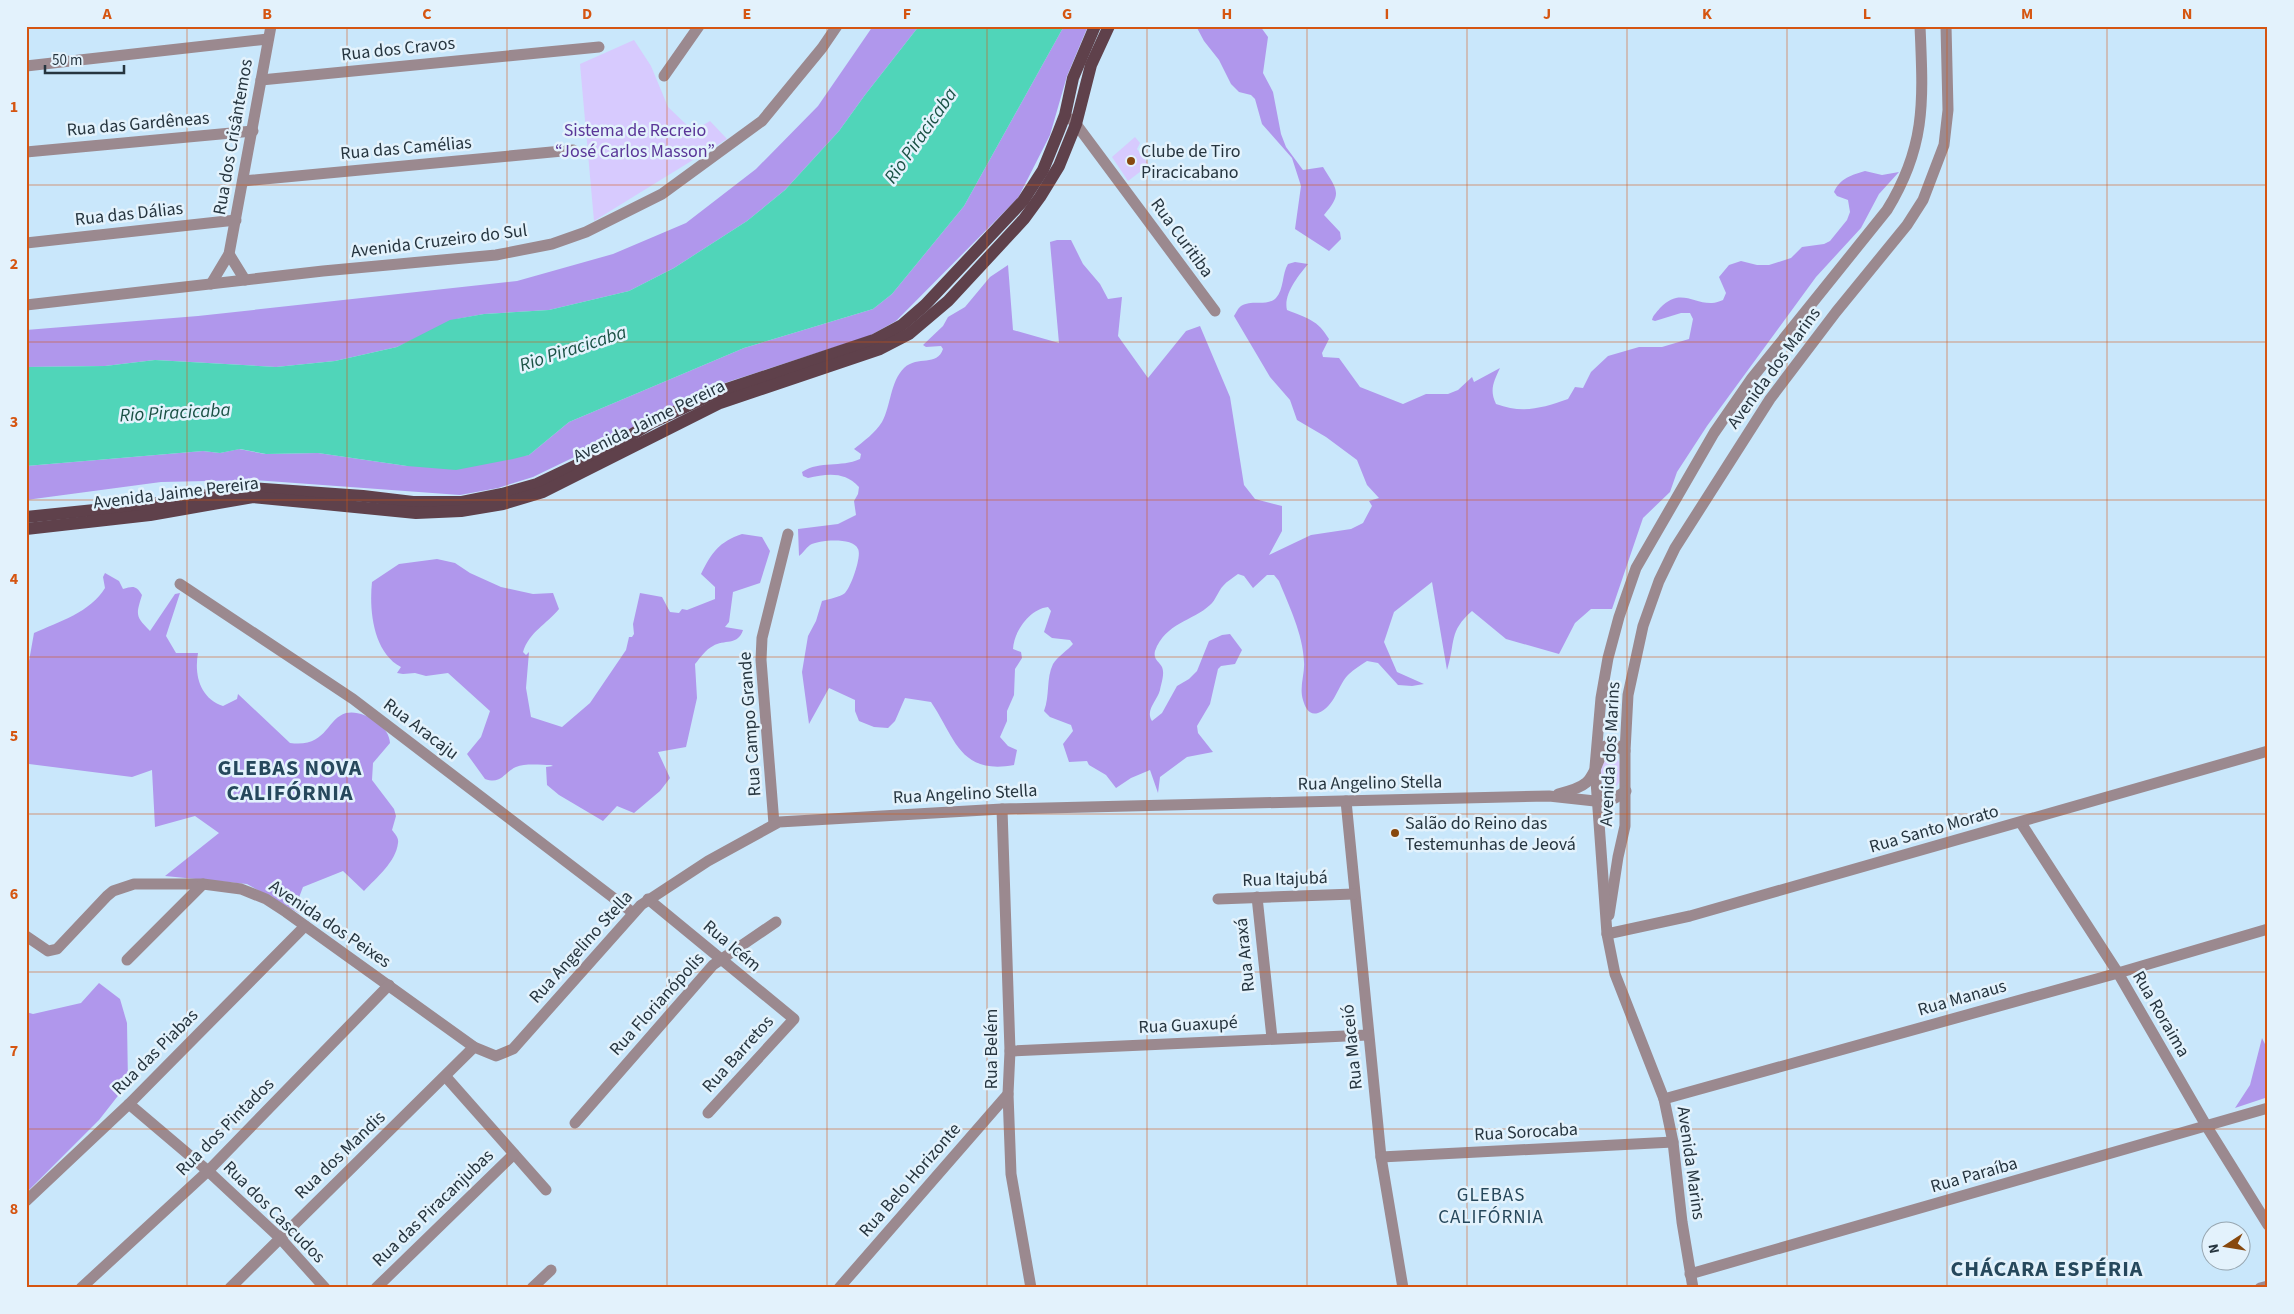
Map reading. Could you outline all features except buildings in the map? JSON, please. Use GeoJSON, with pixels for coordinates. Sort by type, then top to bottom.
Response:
{"type":"FeatureCollection","features":[{"type":"Feature","properties":{"kind":"main road","name":"Avenida Jaime Pereira"},"geometry":{"type":"LineString","coordinates":[[26,518],[153,504],[251,488],[363,496],[413,502],[462,502],[502,494],[537,484],[598,455],[651,423],[715,393],[874,340],[902,325],[940,290],[1023,201],[1043,170],[1066,115],[1073,78],[1095,26]]}},
{"type":"Feature","properties":{"kind":"main road","name":"Avenida Jaime Pereira"},"geometry":{"type":"LineString","coordinates":[[26,530],[150,515],[253,497],[416,513],[461,511],[503,504],[543,492],[720,403],[880,349],[909,334],[948,301],[1024,219],[1059,166],[1076,124],[1092,65],[1109,26]]}},
{"type":"Feature","properties":{"kind":"street","name":"Rua dos Crisântemos"},"geometry":{"type":"LineString","coordinates":[[211,284],[229,254],[271,26]]}},
{"type":"Feature","properties":{"kind":"street"},"geometry":{"type":"LineString","coordinates":[[664,76],[699,26]]}},
{"type":"Feature","properties":{"kind":"street","name":"Avenida Cruzeiro do Sul"},"geometry":{"type":"LineString","coordinates":[[26,305],[245,280],[496,255],[552,244],[586,232],[662,194],[762,122],[822,48],[837,26]]}},
{"type":"Feature","properties":{"kind":"street","name":"Avenida dos Marins"},"geometry":{"type":"LineString","coordinates":[[1607,934],[1599,830],[1599,801],[1595,767],[1601,698],[1608,658],[1619,617],[1636,568],[1714,433],[1752,378],[1887,210],[1910,166],[1918,140],[1921,114],[1920,26]]}},
{"type":"Feature","properties":{"kind":"street","name":"Avenida dos Marins"},"geometry":{"type":"LineString","coordinates":[[1607,934],[1618,857],[1625,826],[1625,751],[1628,695],[1636,654],[1659,581],[1675,548],[1770,399],[1836,312],[1907,226],[1923,200],[1944,145],[1948,110],[1946,26]]}},
{"type":"Feature","properties":{"kind":"street"},"geometry":{"type":"LineString","coordinates":[[26,66],[268,39]]}},
{"type":"Feature","properties":{"kind":"street","name":"Rua dos Cravos"},"geometry":{"type":"LineString","coordinates":[[261,80],[599,47]]}},
{"type":"Feature","properties":{"kind":"street","name":"Rua Curitiba"},"geometry":{"type":"LineString","coordinates":[[1066,115],[1076,124],[1214,311]]}},
{"type":"Feature","properties":{"kind":"street","name":"Rua das Gardêneas"},"geometry":{"type":"LineString","coordinates":[[26,152],[252,131]]}},
{"type":"Feature","properties":{"kind":"street","name":"Rua das Camélias"},"geometry":{"type":"LineString","coordinates":[[243,181],[573,150]]}},
{"type":"Feature","properties":{"kind":"street","name":"Rua das Dálias"},"geometry":{"type":"LineString","coordinates":[[26,243],[236,220]]}},
{"type":"Feature","properties":{"kind":"street"},"geometry":{"type":"LineString","coordinates":[[229,254],[245,280]]}},
{"type":"Feature","properties":{"kind":"street","name":"Rua Campo Grande"},"geometry":{"type":"LineString","coordinates":[[774,824],[761,660],[762,638],[788,534]]}},
{"type":"Feature","properties":{"kind":"street","name":"Rua Aracaju"},"geometry":{"type":"LineString","coordinates":[[180,584],[352,699],[632,912]]}},
{"type":"Feature","properties":{"kind":"street"},"geometry":{"type":"LineString","coordinates":[[1549,796],[1580,789],[1588,783],[1605,746],[1609,743],[1619,746],[1625,751]]}},
{"type":"Feature","properties":{"kind":"street","name":"Rua Santo Morato"},"geometry":{"type":"LineString","coordinates":[[1607,934],[1690,916],[2268,750]]}},
{"type":"Feature","properties":{"kind":"street"},"geometry":{"type":"LineString","coordinates":[[1549,796],[1604,802],[1626,791]]}},
{"type":"Feature","properties":{"kind":"street","name":"Rua Angelino Stella"},"geometry":{"type":"LineString","coordinates":[[474,1047],[496,1056],[513,1049],[632,912],[648,899],[708,861],[774,824],[791,820],[1002,809],[1549,796]]}},
{"type":"Feature","properties":{"kind":"street","name":"Rua Maceió"},"geometry":{"type":"LineString","coordinates":[[1346,801],[1381,1158],[1403,1288]]}},
{"type":"Feature","properties":{"kind":"street","name":"Rua Belém"},"geometry":{"type":"LineString","coordinates":[[1002,809],[1010,1051],[1008,1094],[1012,1174],[1031,1288]]}},
{"type":"Feature","properties":{"kind":"street","name":"Rua Roraima"},"geometry":{"type":"LineString","coordinates":[[2021,822],[2118,973],[2207,1127],[2268,1225]]}},
{"type":"Feature","properties":{"kind":"street","name":"Avenida dos Peixes"},"geometry":{"type":"LineString","coordinates":[[26,936],[42,948],[48,951],[54,950],[113,891],[134,884],[203,884],[241,889],[266,899],[474,1047]]}},
{"type":"Feature","properties":{"kind":"street"},"geometry":{"type":"LineString","coordinates":[[127,960],[203,884]]}},
{"type":"Feature","properties":{"kind":"street","name":"Rua Itajubá"},"geometry":{"type":"LineString","coordinates":[[1218,899],[1354,894]]}},
{"type":"Feature","properties":{"kind":"street","name":"Rua Araxá"},"geometry":{"type":"LineString","coordinates":[[1257,897],[1272,1038]]}},
{"type":"Feature","properties":{"kind":"street","name":"Rua Icém"},"geometry":{"type":"LineString","coordinates":[[648,899],[794,1019]]}},
{"type":"Feature","properties":{"kind":"street","name":"Rua Florianópolis"},"geometry":{"type":"LineString","coordinates":[[575,1123],[713,965],[776,922]]}},
{"type":"Feature","properties":{"kind":"street","name":"Rua das Piabas"},"geometry":{"type":"LineString","coordinates":[[26,1201],[129,1104],[305,926]]}},
{"type":"Feature","properties":{"kind":"street","name":"Rua Manaus"},"geometry":{"type":"LineString","coordinates":[[1664,1099],[2118,973],[2268,929]]}},
{"type":"Feature","properties":{"kind":"street","name":"Avenida Marins"},"geometry":{"type":"LineString","coordinates":[[1607,934],[1615,974],[1664,1099],[1673,1142],[1693,1288]]}},
{"type":"Feature","properties":{"kind":"street","name":"Rua dos Pintados"},"geometry":{"type":"LineString","coordinates":[[81,1288],[208,1171],[389,985]]}},
{"type":"Feature","properties":{"kind":"street","name":"Rua Barretos"},"geometry":{"type":"LineString","coordinates":[[708,1113],[794,1019]]}},
{"type":"Feature","properties":{"kind":"street","name":"Rua Guaxupé"},"geometry":{"type":"LineString","coordinates":[[1010,1051],[1368,1035]]}},
{"type":"Feature","properties":{"kind":"street","name":"Rua dos Mandis"},"geometry":{"type":"LineString","coordinates":[[230,1288],[446,1077],[474,1047]]}},
{"type":"Feature","properties":{"kind":"street"},"geometry":{"type":"LineString","coordinates":[[446,1077],[546,1190]]}},
{"type":"Feature","properties":{"kind":"street","name":"Rua Belo Horizonte"},"geometry":{"type":"LineString","coordinates":[[839,1288],[1008,1094]]}},
{"type":"Feature","properties":{"kind":"street","name":"Rua dos Cascudos"},"geometry":{"type":"LineString","coordinates":[[129,1104],[208,1171],[280,1238],[325,1288]]}},
{"type":"Feature","properties":{"kind":"street","name":"Rua Paraíba"},"geometry":{"type":"LineString","coordinates":[[1690,1274],[2268,1108]]}},
{"type":"Feature","properties":{"kind":"street","name":"Rua Sorocaba"},"geometry":{"type":"LineString","coordinates":[[1381,1158],[1673,1142]]}},
{"type":"Feature","properties":{"kind":"street","name":"Rua das Piracanjubas"},"geometry":{"type":"LineString","coordinates":[[376,1288],[514,1154]]}},
{"type":"Feature","properties":{"kind":"street"},"geometry":{"type":"LineString","coordinates":[[532,1288],[551,1270]]}},
{"type":"Feature","properties":{"kind":"street"},"geometry":{"type":"LineString","coordinates":[[2260,1288],[2268,1286]]}},
{"type":"Feature","properties":{"kind":"green space","name":"Sistema de Recreio “José Carlos Masson”"},"geometry":{"type":"Polygon","coordinates":[[[634,40],[651,66],[668,107],[693,131],[710,121],[727,139],[594,221],[580,64],[634,40]]]}},
{"type":"Feature","properties":{"kind":"green space","name":"Clube de Tiro Piracicabano"},"geometry":{"type":"Polygon","coordinates":[[[1135,137],[1140,143],[1137,149],[1149,165],[1128,181],[1112,157],[1135,137]]]}},
{"type":"Feature","properties":{"kind":"green space"},"geometry":{"type":"Polygon","coordinates":[[[1607,756],[1617,758],[1620,765],[1621,777],[1615,787],[1605,786],[1602,779],[1601,767],[1607,756]]]}},
{"type":"Feature","properties":{"kind":"shaded area"},"geometry":{"type":"Polygon","coordinates":[[[873,26],[919,26],[839,131],[785,190],[747,221],[674,268],[629,291],[549,310],[484,314],[457,319],[397,347],[335,361],[276,367],[155,360],[105,366],[26,367],[26,330],[198,316],[517,281],[613,254],[686,223],[756,169],[818,106],[873,26]]]}},
{"type":"Feature","properties":{"kind":"shaded area"},"geometry":{"type":"Polygon","coordinates":[[[1064,26],[1088,26],[1067,76],[1050,135],[1018,198],[896,321],[869,336],[709,388],[533,477],[498,488],[460,495],[254,480],[161,482],[26,500],[26,466],[203,451],[220,453],[239,449],[265,454],[318,453],[407,466],[529,455],[569,422],[744,348],[873,309],[892,294],[964,206],[1064,26]]]}},
{"type":"Feature","properties":{"kind":"shaded area"},"geometry":{"type":"Polygon","coordinates":[[[1196,26],[1260,26],[1268,37],[1263,73],[1273,92],[1281,134],[1286,147],[1303,170],[1323,167],[1336,191],[1334,201],[1324,215],[1340,232],[1341,239],[1329,251],[1295,229],[1301,186],[1292,158],[1262,124],[1255,99],[1251,95],[1239,92],[1231,84],[1219,60],[1204,41],[1196,26]]]}},
{"type":"Feature","properties":{"kind":"shaded area"},"geometry":{"type":"Polygon","coordinates":[[[1865,171],[1882,175],[1899,172],[1879,194],[1861,228],[1816,277],[1707,426],[1677,472],[1670,492],[1643,518],[1612,609],[1591,609],[1575,623],[1559,654],[1506,639],[1472,611],[1464,618],[1456,632],[1447,670],[1432,582],[1394,612],[1384,642],[1397,672],[1424,684],[1412,686],[1398,685],[1378,663],[1367,661],[1345,678],[1328,706],[1315,714],[1306,708],[1304,703],[1302,685],[1304,667],[1301,641],[1295,620],[1279,581],[1274,575],[1267,575],[1253,588],[1244,576],[1238,574],[1225,584],[1210,605],[1165,634],[1155,651],[1163,673],[1159,694],[1150,713],[1152,721],[1162,713],[1177,686],[1189,679],[1197,671],[1209,641],[1222,635],[1230,634],[1242,650],[1235,664],[1221,666],[1218,669],[1210,704],[1197,726],[1198,733],[1213,752],[1187,757],[1160,777],[1158,793],[1150,770],[1131,778],[1116,788],[1106,775],[1089,765],[1087,761],[1069,762],[1063,744],[1073,731],[1071,725],[1050,717],[1044,711],[1049,675],[1053,664],[1073,644],[1070,640],[1052,638],[1044,632],[1051,611],[1048,607],[1029,616],[1020,628],[1014,642],[1013,649],[1021,652],[1022,658],[1015,669],[1014,695],[1007,711],[1007,721],[1000,737],[1008,746],[1017,750],[1014,765],[996,767],[981,764],[970,759],[953,740],[931,702],[905,698],[895,721],[888,728],[874,727],[859,721],[855,711],[855,700],[829,688],[809,724],[802,672],[808,636],[816,621],[822,601],[840,596],[847,590],[855,571],[859,553],[855,545],[850,543],[828,541],[810,545],[799,556],[798,529],[838,524],[856,515],[854,501],[859,487],[841,476],[822,475],[808,478],[803,476],[802,472],[816,466],[853,462],[860,459],[861,454],[854,449],[873,433],[882,422],[899,374],[909,364],[936,358],[940,354],[943,349],[941,346],[926,347],[923,345],[943,326],[948,317],[965,307],[990,277],[1008,265],[1013,330],[1059,343],[1050,242],[1071,240],[1083,264],[1100,284],[1108,299],[1122,297],[1118,336],[1148,378],[1186,331],[1200,326],[1230,397],[1244,485],[1255,499],[1282,506],[1282,531],[1269,555],[1311,535],[1351,529],[1363,523],[1372,506],[1369,501],[1379,498],[1367,485],[1357,460],[1326,437],[1297,420],[1290,400],[1270,377],[1234,316],[1240,307],[1245,304],[1268,302],[1276,298],[1279,295],[1288,264],[1295,262],[1308,264],[1296,279],[1290,291],[1286,304],[1287,310],[1311,320],[1321,328],[1329,339],[1322,353],[1323,357],[1339,358],[1360,387],[1403,404],[1426,394],[1448,394],[1458,390],[1472,377],[1474,382],[1500,368],[1494,381],[1493,390],[1496,404],[1515,409],[1532,409],[1568,399],[1575,387],[1583,388],[1591,372],[1608,356],[1639,347],[1662,347],[1689,339],[1693,319],[1690,313],[1681,313],[1655,321],[1652,320],[1653,317],[1660,308],[1674,298],[1680,297],[1705,303],[1723,300],[1726,293],[1719,277],[1729,265],[1741,261],[1757,265],[1769,265],[1791,258],[1802,247],[1824,244],[1830,241],[1847,220],[1850,212],[1848,200],[1837,196],[1834,192],[1843,180],[1865,171]]]}},
{"type":"Feature","properties":{"kind":"shaded area"},"geometry":{"type":"Polygon","coordinates":[[[742,534],[762,537],[770,551],[760,583],[733,592],[729,622],[725,627],[743,630],[741,635],[734,640],[710,647],[695,664],[697,698],[686,747],[658,752],[670,778],[660,791],[634,813],[617,806],[603,821],[559,795],[547,785],[546,767],[553,766],[551,765],[520,766],[512,769],[499,779],[485,779],[467,754],[481,737],[490,711],[448,673],[426,676],[415,673],[397,673],[401,667],[384,651],[372,617],[372,582],[399,564],[437,559],[455,563],[470,573],[501,587],[533,594],[553,593],[559,609],[529,639],[523,652],[526,655],[529,652],[526,688],[531,717],[562,727],[590,703],[626,650],[629,637],[632,637],[634,634],[633,624],[640,593],[662,597],[670,612],[679,613],[682,609],[687,610],[715,599],[715,587],[701,574],[722,544],[742,534]]]}},
{"type":"Feature","properties":{"kind":"shaded area"},"geometry":{"type":"Polygon","coordinates":[[[105,573],[119,581],[123,589],[134,587],[138,589],[142,595],[138,615],[150,631],[175,594],[180,593],[166,636],[176,653],[198,653],[197,669],[200,685],[204,692],[215,702],[223,706],[237,699],[238,694],[290,743],[312,741],[319,737],[339,716],[353,712],[374,720],[386,731],[390,743],[373,763],[372,780],[394,809],[396,816],[392,830],[398,843],[390,863],[364,891],[343,871],[303,887],[298,900],[299,913],[247,884],[165,876],[219,833],[195,816],[155,827],[152,770],[132,777],[29,764],[26,768],[26,661],[29,661],[34,633],[83,610],[91,604],[105,588],[103,577],[105,573]]]}},
{"type":"Feature","properties":{"kind":"shaded area"},"geometry":{"type":"Polygon","coordinates":[[[99,983],[120,999],[127,1023],[128,1083],[99,1120],[26,1193],[26,1012],[33,1014],[81,1003],[99,983]]]}},
{"type":"Feature","properties":{"kind":"shaded area"},"geometry":{"type":"Polygon","coordinates":[[[2262,1038],[2268,1050],[2268,1097],[2235,1108],[2250,1085],[2262,1038]]]}},
{"type":"Feature","properties":{"kind":"water","name":"Rio Piracicaba"},"geometry":{"type":"Polygon","coordinates":[[[919,26],[1064,26],[964,206],[892,294],[873,309],[744,348],[569,422],[529,455],[456,470],[407,466],[318,453],[266,454],[240,449],[220,453],[203,451],[26,466],[26,367],[105,366],[155,360],[276,367],[335,361],[397,347],[450,320],[484,314],[549,310],[629,291],[674,268],[747,221],[785,190],[839,131],[919,26]]]}},
{"type":"Feature","properties":{"kind":"place","name":"Clube de Tiro Piracicabano"},"geometry":{"type":"Point","coordinates":[1131,161]}},
{"type":"Feature","properties":{"kind":"place","name":"Salão do Reino das Testemunhas de Jeová"},"geometry":{"type":"Point","coordinates":[1395,833]}},
{"type":"Feature","properties":{"kind":"district","name":"GLEBAS NOVA CALIFÓRNIA"},"geometry":{"type":"Point","coordinates":[290,780]}},
{"type":"Feature","properties":{"kind":"district","name":"GLEBAS CALIFÓRNIA"},"geometry":{"type":"Point","coordinates":[1491,1206]}},
{"type":"Feature","properties":{"kind":"district","name":"CHÁCARA ESPÉRIA"},"geometry":{"type":"Point","coordinates":[2047,1269]}}]}
